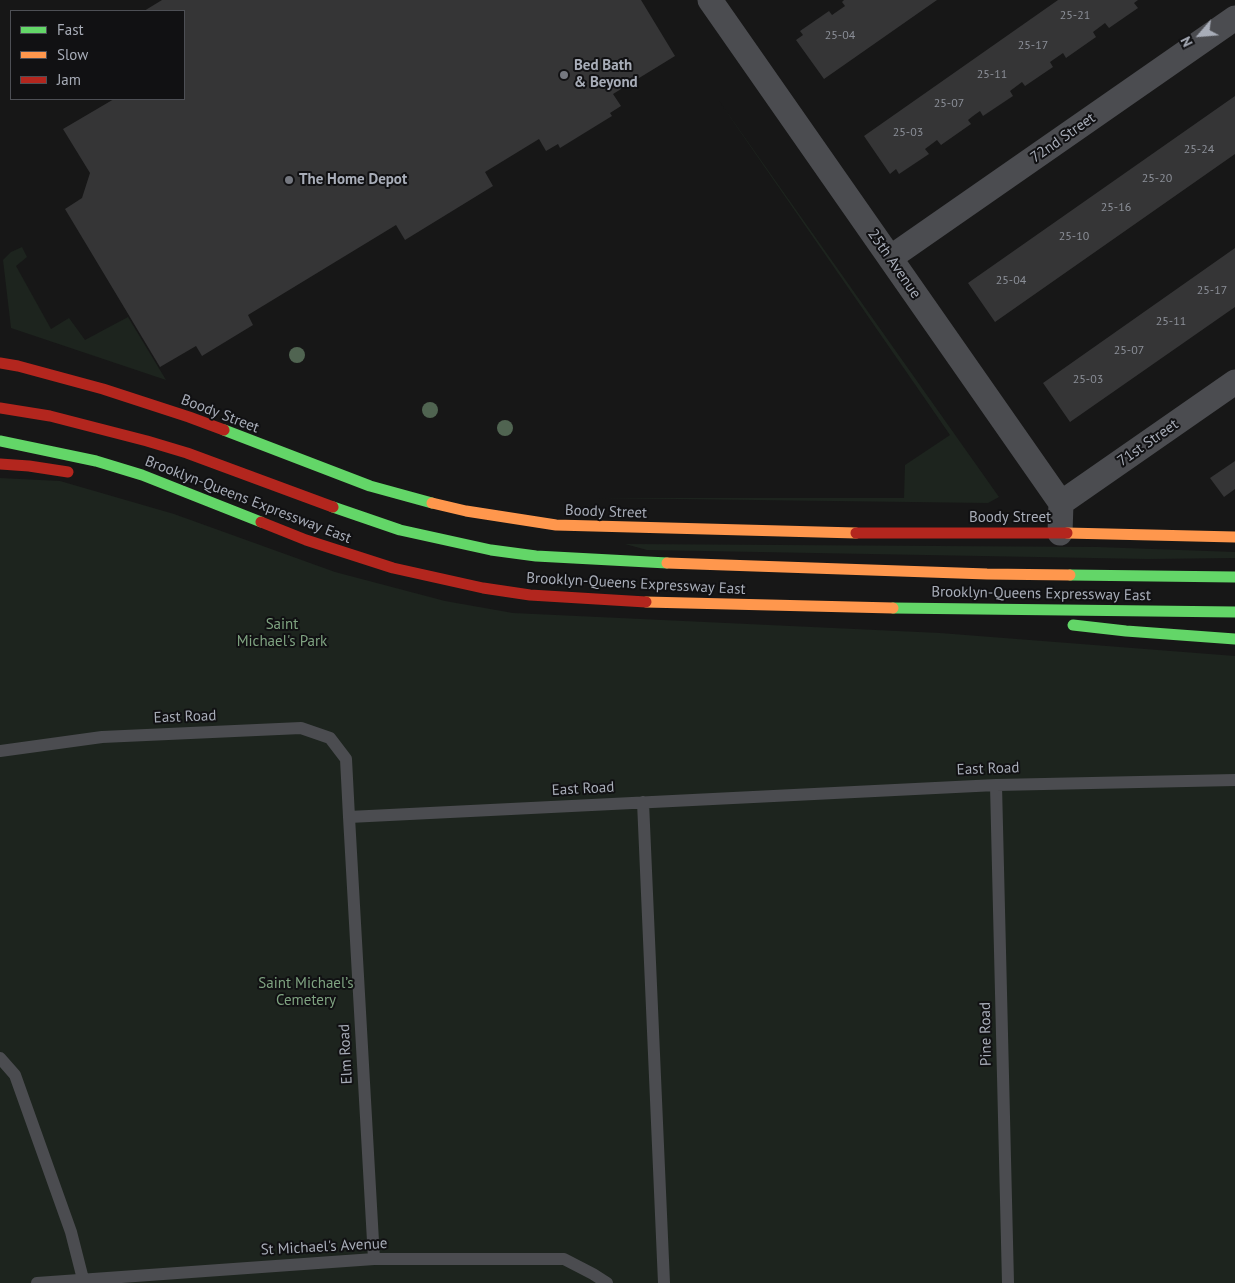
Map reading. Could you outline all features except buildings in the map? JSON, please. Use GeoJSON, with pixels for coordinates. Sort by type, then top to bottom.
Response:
{"type":"FeatureCollection","features":[{"type":"Feature","properties":{"kind":"main road","name":"Boody Street"},"geometry":{"type":"LineString","coordinates":[[0,363],[103,389],[189,417],[370,486],[418,500],[512,519],[556,525],[602,528],[834,533],[1060,533],[1235,537]]}},
{"type":"Feature","properties":{"kind":"main road","name":"Brooklyn-Queens Expressway East"},"geometry":{"type":"LineString","coordinates":[[0,408],[50,416],[147,441],[187,453],[313,502],[359,517],[442,540],[500,551],[582,560],[633,562],[987,574],[1235,577]]}},
{"type":"Feature","properties":{"kind":"main road","name":"Brooklyn-Queens Expressway East"},"geometry":{"type":"LineString","coordinates":[[0,441],[96,461],[142,475],[306,540],[393,568],[483,588],[530,595],[621,601],[953,609],[1235,612]]}},
{"type":"Feature","properties":{"kind":"main road"},"geometry":{"type":"LineString","coordinates":[[0,464],[28,466],[78,474]]}},
{"type":"Feature","properties":{"kind":"main road"},"geometry":{"type":"LineString","coordinates":[[150,491],[245,516]]}},
{"type":"Feature","properties":{"kind":"main road"},"geometry":{"type":"LineString","coordinates":[[953,609],[1126,632],[1235,639]]}},
{"type":"Feature","properties":{"kind":"street","name":"25th Avenue"},"geometry":{"type":"LineString","coordinates":[[718,3],[890,258],[1061,503]]}},
{"type":"Feature","properties":{"kind":"street","name":"72nd Street"},"geometry":{"type":"LineString","coordinates":[[890,258],[1235,18]]}},
{"type":"Feature","properties":{"kind":"street","name":"71st Street"},"geometry":{"type":"LineString","coordinates":[[1061,503],[1235,382]]}},
{"type":"Feature","properties":{"kind":"street"},"geometry":{"type":"LineString","coordinates":[[1060,533],[1061,503]]}},
{"type":"Feature","properties":{"kind":"lane","name":"East Road"},"geometry":{"type":"LineString","coordinates":[[0,751],[102,737],[301,728],[330,738],[346,759],[350,817],[996,785],[1235,780]]}},
{"type":"Feature","properties":{"kind":"lane","name":"Pine Road"},"geometry":{"type":"LineString","coordinates":[[996,785],[1008,1283]]}},
{"type":"Feature","properties":{"kind":"lane"},"geometry":{"type":"LineString","coordinates":[[643,802],[664,1283]]}},
{"type":"Feature","properties":{"kind":"lane","name":"Elm Road"},"geometry":{"type":"LineString","coordinates":[[350,817],[374,1260]]}},
{"type":"Feature","properties":{"kind":"lane"},"geometry":{"type":"LineString","coordinates":[[0,1058],[16,1074],[71,1232],[84,1281]]}},
{"type":"Feature","properties":{"kind":"lane","name":"St Michael's Avenue"},"geometry":{"type":"LineString","coordinates":[[37,1283],[374,1260],[564,1260],[607,1283]]}},
{"type":"Feature","properties":{"kind":"green space"},"geometry":{"type":"Polygon","coordinates":[[[719,101],[999,497],[988,503],[598,498],[904,498],[905,465],[950,435],[719,101]]]}},
{"type":"Feature","properties":{"kind":"green space"},"geometry":{"type":"Polygon","coordinates":[[[22,247],[27,257],[16,266],[51,329],[69,318],[85,340],[128,317],[166,380],[11,328],[3,260],[11,252],[22,247]]]}},
{"type":"Feature","properties":{"kind":"green space","name":"Saint Michael’s Cemetery"},"geometry":{"type":"Polygon","coordinates":[[[0,478],[60,481],[174,514],[335,572],[445,601],[513,613],[940,633],[1235,656],[1235,1283],[0,1283],[0,478]]]}},
{"type":"Feature","properties":{"kind":"green space"},"geometry":{"type":"Polygon","coordinates":[[[625,544],[1098,547],[1235,552],[1235,558],[1148,559],[647,550],[625,544]]]}},
{"type":"Feature","properties":{"kind":"traffic: fast"},"geometry":{"type":"LineString","coordinates":[[224,430],[370,486],[432,503]]}},
{"type":"Feature","properties":{"kind":"traffic: fast"},"geometry":{"type":"LineString","coordinates":[[0,441],[96,461],[142,475],[261,522]]}},
{"type":"Feature","properties":{"kind":"traffic: fast"},"geometry":{"type":"LineString","coordinates":[[333,507],[400,530],[491,550],[536,556],[667,563]]}},
{"type":"Feature","properties":{"kind":"traffic: fast"},"geometry":{"type":"LineString","coordinates":[[1070,575],[1235,577]]}},
{"type":"Feature","properties":{"kind":"traffic: fast"},"geometry":{"type":"LineString","coordinates":[[893,608],[1235,612]]}},
{"type":"Feature","properties":{"kind":"traffic: fast"},"geometry":{"type":"LineString","coordinates":[[1073,625],[1235,639]]}},
{"type":"Feature","properties":{"kind":"traffic: slow"},"geometry":{"type":"LineString","coordinates":[[432,503],[466,511],[556,525],[856,533]]}},
{"type":"Feature","properties":{"kind":"traffic: slow"},"geometry":{"type":"LineString","coordinates":[[1067,533],[1235,537]]}},
{"type":"Feature","properties":{"kind":"traffic: slow"},"geometry":{"type":"LineString","coordinates":[[667,563],[1070,575]]}},
{"type":"Feature","properties":{"kind":"traffic: slow"},"geometry":{"type":"LineString","coordinates":[[646,602],[893,608]]}},
{"type":"Feature","properties":{"kind":"traffic: jam"},"geometry":{"type":"LineString","coordinates":[[0,363],[103,389],[224,430]]}},
{"type":"Feature","properties":{"kind":"traffic: jam"},"geometry":{"type":"LineString","coordinates":[[0,408],[50,416],[147,441],[187,453],[333,507]]}},
{"type":"Feature","properties":{"kind":"traffic: jam"},"geometry":{"type":"LineString","coordinates":[[0,464],[68,472]]}},
{"type":"Feature","properties":{"kind":"traffic: jam"},"geometry":{"type":"LineString","coordinates":[[261,522],[306,540],[393,568],[483,588],[530,595],[646,602]]}},
{"type":"Feature","properties":{"kind":"traffic: jam"},"geometry":{"type":"LineString","coordinates":[[856,533],[1067,533]]}},
{"type":"Feature","properties":{"kind":"place","name":"Bed Bath & Beyond"},"geometry":{"type":"Point","coordinates":[564,75]}},
{"type":"Feature","properties":{"kind":"place","name":"The Home Depot"},"geometry":{"type":"Point","coordinates":[289,180]}},
{"type":"Feature","properties":{"kind":"park label","name":"Saint Michael's Park"},"geometry":{"type":"Point","coordinates":[282,634]}}]}
